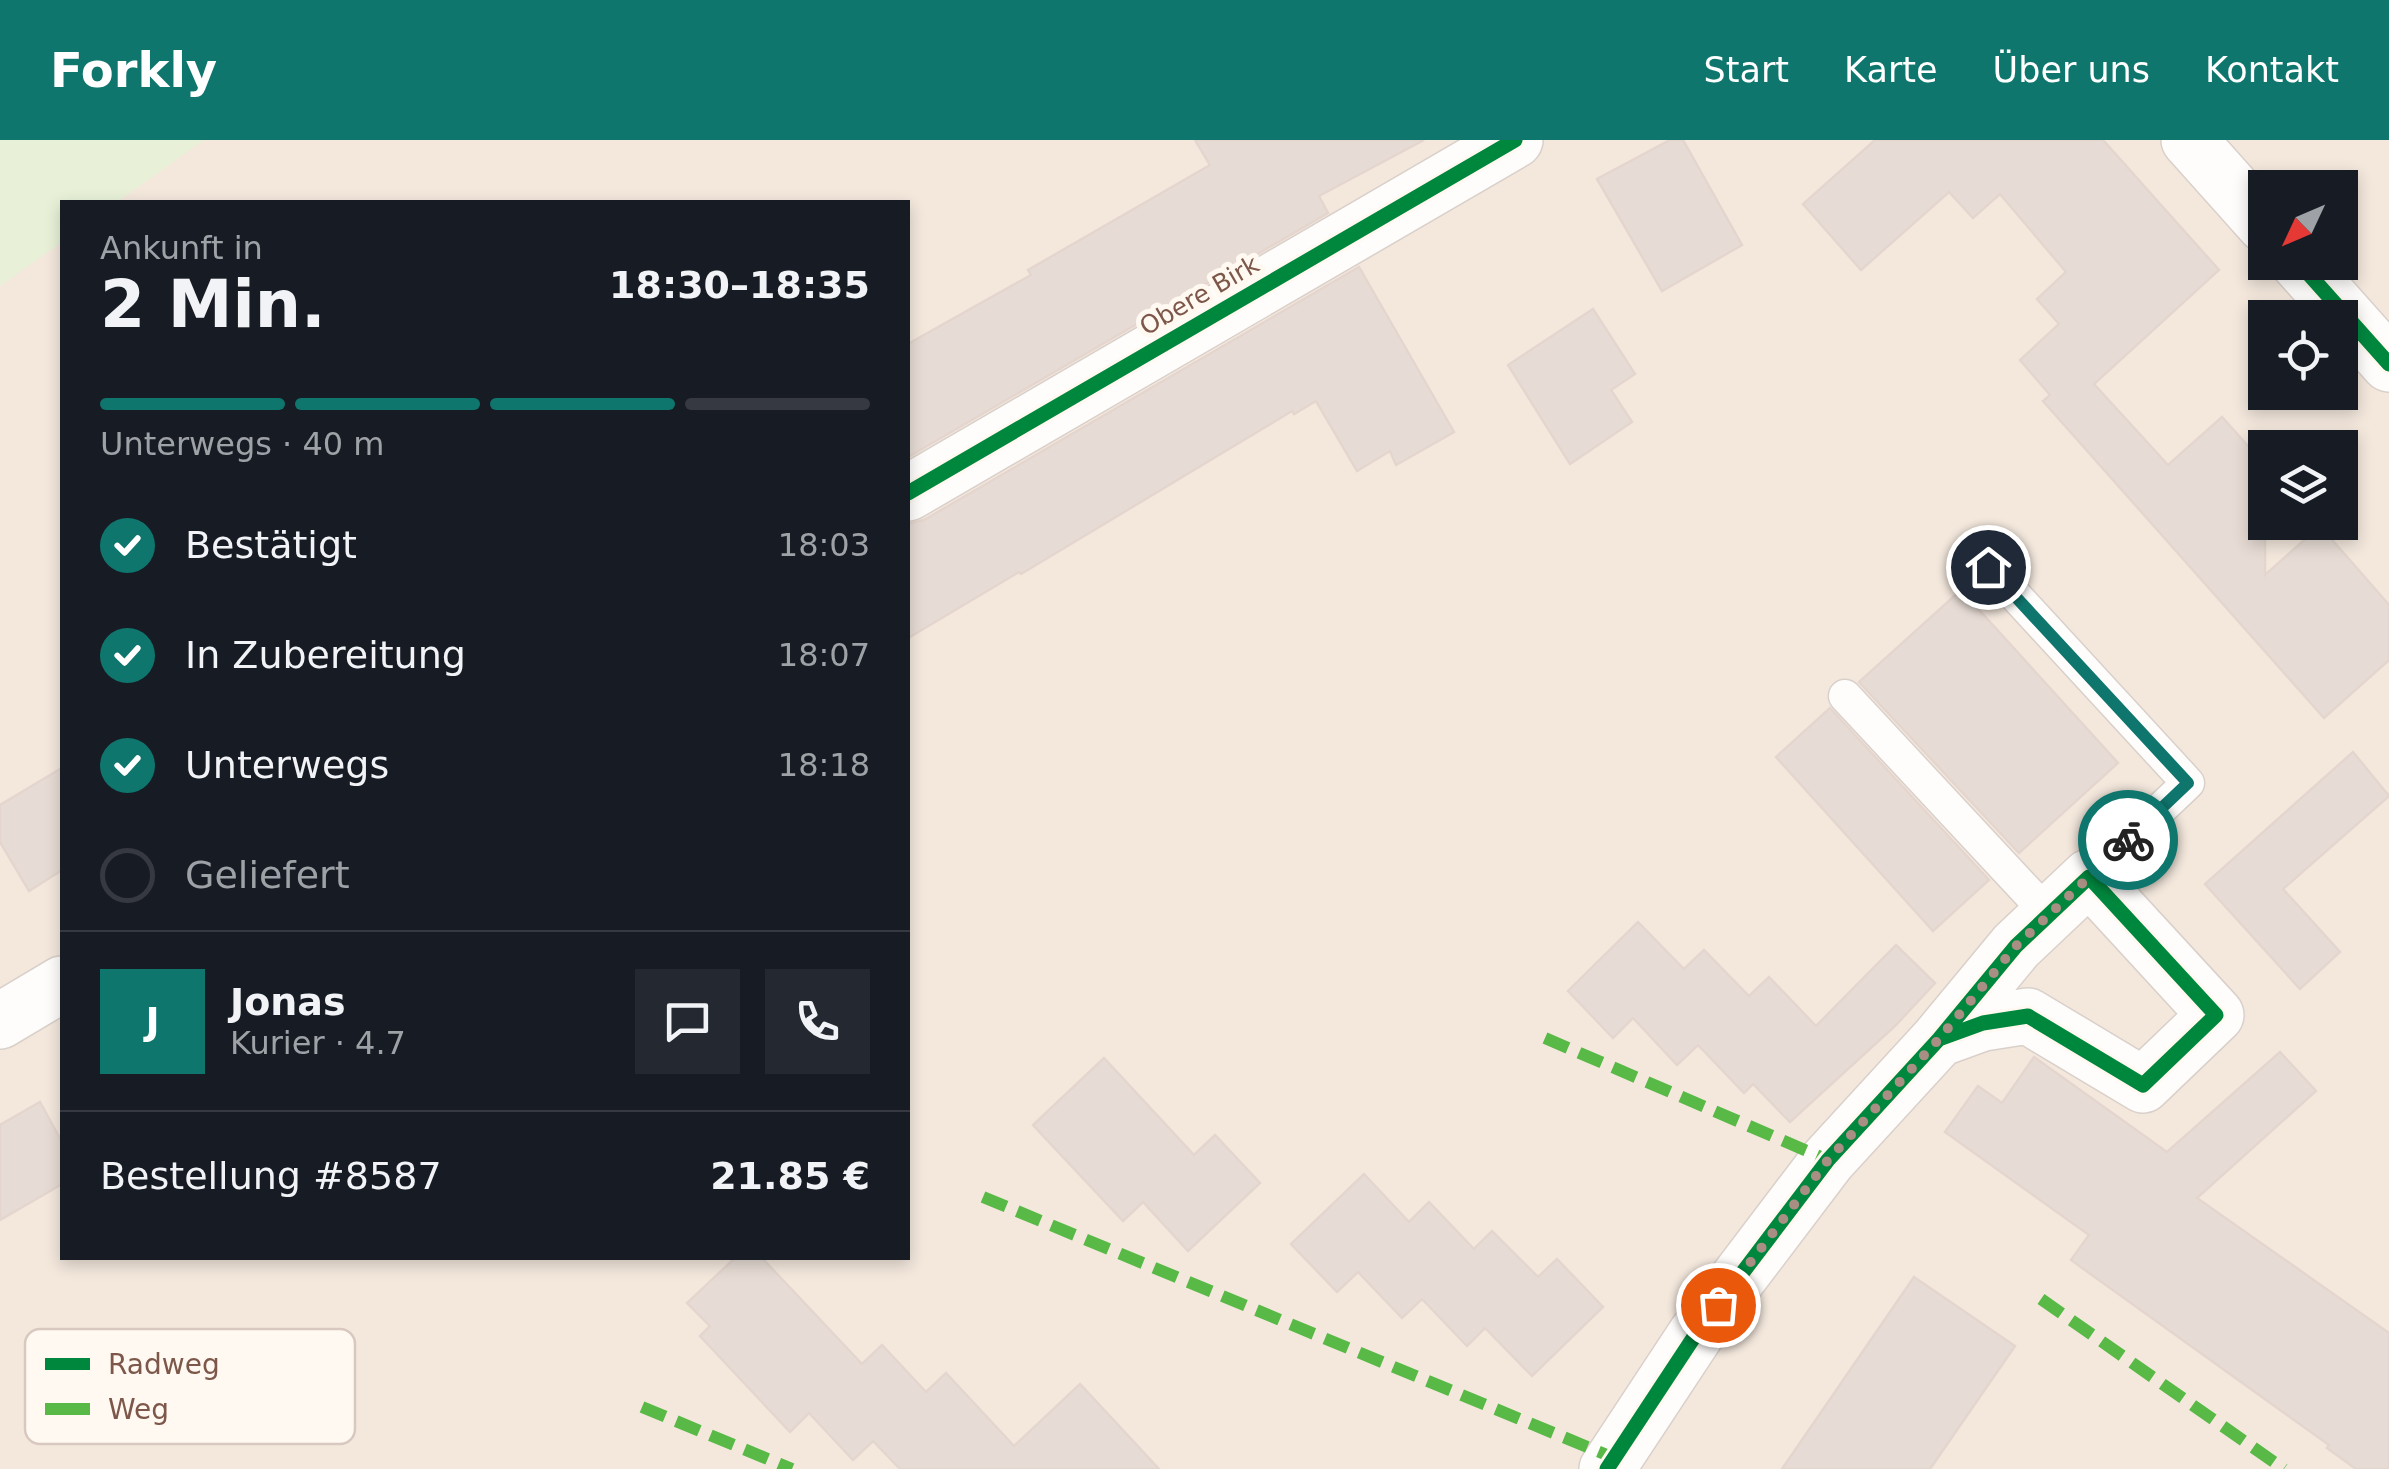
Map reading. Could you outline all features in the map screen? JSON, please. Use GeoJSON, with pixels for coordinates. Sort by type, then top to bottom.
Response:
{"type":"FeatureCollection","features":[{"type":"Feature","properties":{"kind":"street","name":"Obere Birk"},"geometry":{"type":"LineString","coordinates":[[910,492],[1515,140]]}},
{"type":"Feature","properties":{"kind":"street"},"geometry":{"type":"LineString","coordinates":[[2189,140],[2248,206]]}},
{"type":"Feature","properties":{"kind":"street"},"geometry":{"type":"LineString","coordinates":[[2314,280],[2389,364]]}},
{"type":"Feature","properties":{"kind":"street"},"geometry":{"type":"LineString","coordinates":[[1607,1469],[1696,1334],[1828,1160],[1939,1039],[2016,946],[2089,877],[2216,1015],[2143,1085],[2028,1016],[1983,1022],[1939,1039]]}},
{"type":"Feature","properties":{"kind":"street"},"geometry":{"type":"LineString","coordinates":[[0,1020],[60,985]]}},
{"type":"Feature","properties":{"kind":"lane"},"geometry":{"type":"LineString","coordinates":[[1988,567],[2188,783],[2089,877]]}},
{"type":"Feature","properties":{"kind":"lane"},"geometry":{"type":"LineString","coordinates":[[1845,696],[2049,915]]}},
{"type":"Feature","properties":{"kind":"shaded area"},"geometry":{"type":"Polygon","coordinates":[[[197,140],[2389,140],[2389,1469],[0,1469],[0,283],[60,239],[60,1260],[910,1260],[910,200],[113,200],[197,140]]]}},
{"type":"Feature","properties":{"kind":"green space"},"geometry":{"type":"Polygon","coordinates":[[[0,140],[204,140],[120,200],[60,200],[60,243],[0,286],[0,140]]]}},
{"type":"Feature","properties":{"kind":"building"},"geometry":{"type":"Polygon","coordinates":[[[1195,140],[1424,140],[1319,196],[1328,213],[910,456],[910,343],[1031,275],[1028,270],[1210,165],[1195,140]]]}},
{"type":"Feature","properties":{"kind":"building"},"geometry":{"type":"Polygon","coordinates":[[[1670,140],[1683,140],[1742,245],[1662,291],[1597,179],[1670,140]]]}},
{"type":"Feature","properties":{"kind":"building"},"geometry":{"type":"Polygon","coordinates":[[[1875,140],[2103,140],[2219,270],[2094,384],[2168,465],[2222,417],[2248,446],[2248,540],[2265,540],[2265,575],[2304,540],[2332,540],[2389,605],[2389,660],[2324,718],[2043,401],[2050,395],[2020,360],[2059,324],[2037,299],[2066,272],[2000,194],[1973,218],[1949,192],[1861,270],[1803,204],[1875,140]]]}},
{"type":"Feature","properties":{"kind":"building"},"geometry":{"type":"Polygon","coordinates":[[[1359,267],[1454,432],[1396,465],[1390,451],[1357,471],[1316,401],[1294,414],[1292,411],[910,637],[910,524],[924,520],[1359,267]]]}},
{"type":"Feature","properties":{"kind":"building"},"geometry":{"type":"Polygon","coordinates":[[[1593,309],[1635,374],[1611,390],[1632,422],[1570,464],[1508,365],[1593,309]]]}},
{"type":"Feature","properties":{"kind":"building"},"geometry":{"type":"Polygon","coordinates":[[[1961,590],[2118,763],[2019,853],[1859,682],[1961,590]]]}},
{"type":"Feature","properties":{"kind":"building"},"geometry":{"type":"Polygon","coordinates":[[[1830,708],[1989,880],[1933,931],[1776,757],[1830,708]]]}},
{"type":"Feature","properties":{"kind":"building"},"geometry":{"type":"Polygon","coordinates":[[[2353,752],[2389,796],[2283,889],[2340,952],[2300,989],[2205,884],[2353,752]]]}},
{"type":"Feature","properties":{"kind":"building"},"geometry":{"type":"Polygon","coordinates":[[[60,769],[60,871],[29,891],[0,842],[0,805],[60,769]]]}},
{"type":"Feature","properties":{"kind":"building"},"geometry":{"type":"Polygon","coordinates":[[[1638,922],[1684,969],[1704,950],[1749,996],[1769,977],[1816,1026],[1896,945],[1935,983],[1896,1025],[1790,1122],[1753,1084],[1744,1093],[1698,1045],[1677,1065],[1633,1018],[1613,1038],[1568,991],[1638,922]]]}},
{"type":"Feature","properties":{"kind":"building"},"geometry":{"type":"Polygon","coordinates":[[[2280,1052],[2316,1091],[2197,1198],[2389,1333],[2389,1469],[2356,1469],[2327,1448],[2329,1445],[2071,1260],[2089,1235],[1945,1132],[1978,1086],[2002,1103],[2034,1057],[2167,1152],[2280,1052]]]}},
{"type":"Feature","properties":{"kind":"building"},"geometry":{"type":"Polygon","coordinates":[[[1104,1058],[1194,1155],[1215,1135],[1260,1183],[1188,1251],[1143,1202],[1123,1221],[1033,1125],[1104,1058]]]}},
{"type":"Feature","properties":{"kind":"building"},"geometry":{"type":"Polygon","coordinates":[[[40,1102],[60,1138],[60,1185],[0,1220],[0,1125],[40,1102]]]}},
{"type":"Feature","properties":{"kind":"building"},"geometry":{"type":"Polygon","coordinates":[[[1364,1174],[1409,1222],[1429,1202],[1474,1249],[1492,1231],[1538,1277],[1557,1259],[1603,1307],[1532,1376],[1485,1328],[1467,1346],[1422,1299],[1402,1318],[1358,1272],[1337,1292],[1291,1244],[1364,1174]]]}},
{"type":"Feature","properties":{"kind":"building"},"geometry":{"type":"Polygon","coordinates":[[[733,1260],[764,1260],[862,1364],[882,1345],[926,1392],[946,1373],[1014,1446],[1080,1384],[1159,1469],[900,1469],[873,1441],[853,1460],[809,1413],[790,1432],[700,1336],[710,1326],[687,1303],[733,1260]]]}},
{"type":"Feature","properties":{"kind":"building"},"geometry":{"type":"Polygon","coordinates":[[[1914,1277],[2015,1346],[1930,1469],[1782,1469],[1914,1277]]]}},
{"type":"Feature","properties":{"kind":"marked path"},"geometry":{"type":"LineString","coordinates":[[1545,1038],[1828,1160]]}},
{"type":"Feature","properties":{"kind":"marked path"},"geometry":{"type":"LineString","coordinates":[[983,1197],[1614,1458]]}},
{"type":"Feature","properties":{"kind":"marked path"},"geometry":{"type":"LineString","coordinates":[[2041,1299],[2284,1469]]}},
{"type":"Feature","properties":{"kind":"marked path"},"geometry":{"type":"LineString","coordinates":[[642,1407],[792,1469]]}},
{"type":"Feature","properties":{"kind":"cycle path"},"geometry":{"type":"LineString","coordinates":[[910,492],[1515,140]]}},
{"type":"Feature","properties":{"kind":"cycle path"},"geometry":{"type":"LineString","coordinates":[[2314,280],[2389,364]]}},
{"type":"Feature","properties":{"kind":"cycle path"},"geometry":{"type":"LineString","coordinates":[[1607,1469],[1696,1334],[1828,1160],[1939,1039],[2016,946],[2089,877],[2216,1015],[2143,1085],[2028,1016],[1983,1023],[1939,1039]]}},
{"type":"Feature","properties":{"kind":"way so far"},"geometry":{"type":"LineString","coordinates":[[1718,1305],[1828,1160],[1939,1039],[2016,946],[2128,840]]}},
{"type":"Feature","properties":{"kind":"route"},"geometry":{"type":"LineString","coordinates":[[1988,567],[2188,783],[2128,840]]}}]}
